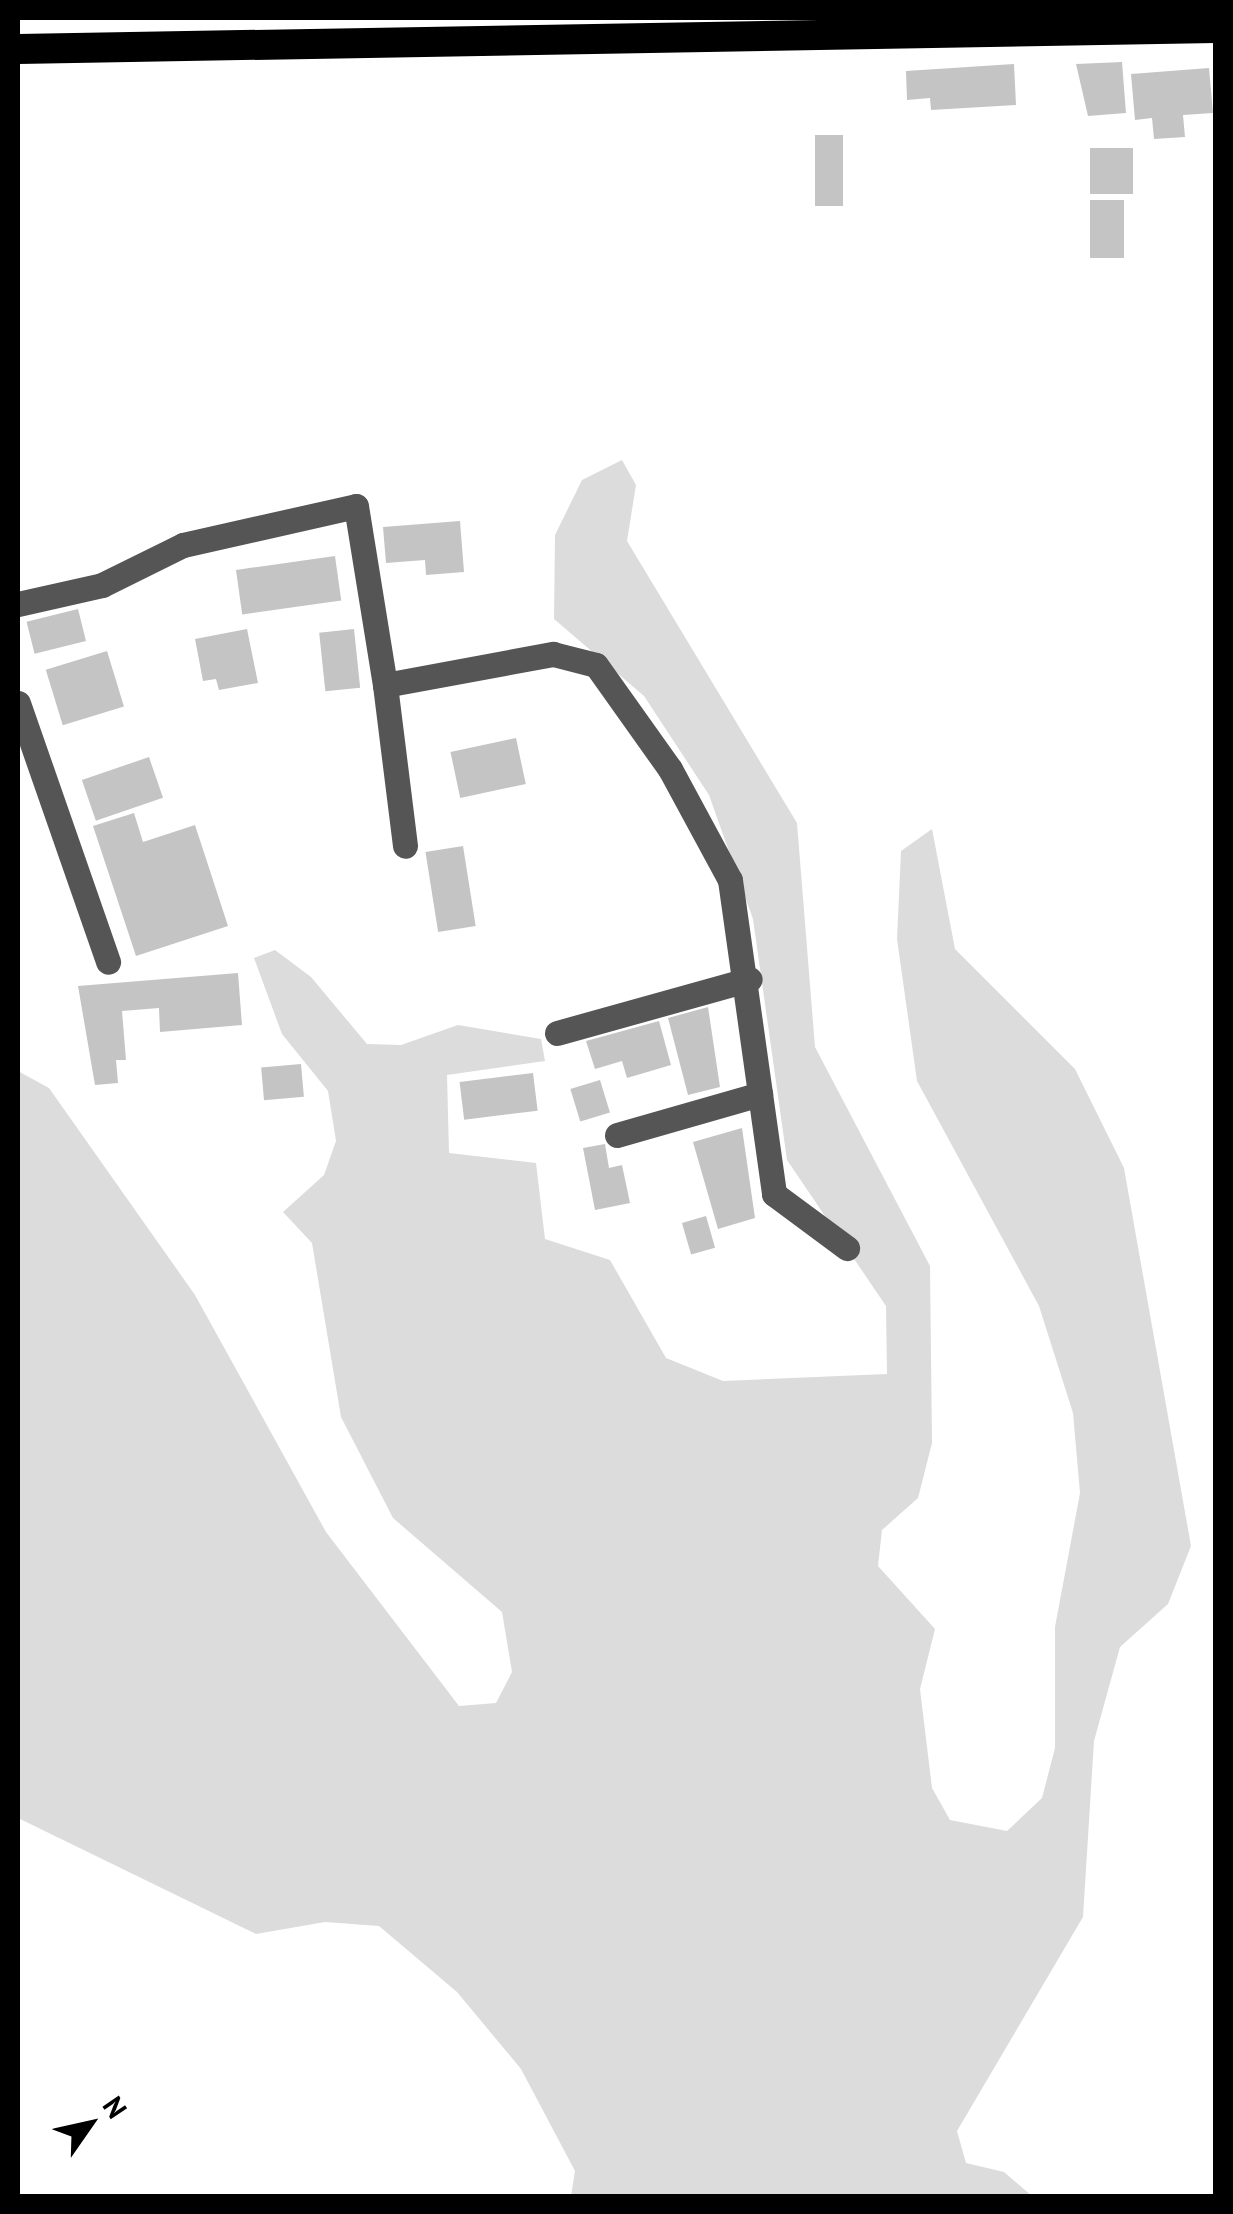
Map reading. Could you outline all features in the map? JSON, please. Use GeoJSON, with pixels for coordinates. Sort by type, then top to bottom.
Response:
{"type":"FeatureCollection","features":[{"type":"Feature","properties":{"kind":"highway"},"geometry":{"type":"LineString","coordinates":[[18,50],[1216,28]]}},
{"type":"Feature","properties":{"kind":"street"},"geometry":{"type":"LineString","coordinates":[[18,604],[102,585],[184,545],[356,506],[385,685],[405,846]]}},
{"type":"Feature","properties":{"kind":"street"},"geometry":{"type":"LineString","coordinates":[[385,685],[553,654],[596,665],[670,768],[730,880],[750,979],[774,1194],[847,1248]]}},
{"type":"Feature","properties":{"kind":"street"},"geometry":{"type":"LineString","coordinates":[[18,703],[108,962]]}},
{"type":"Feature","properties":{"kind":"street"},"geometry":{"type":"LineString","coordinates":[[557,1033],[750,979]]}},
{"type":"Feature","properties":{"kind":"street"},"geometry":{"type":"LineString","coordinates":[[618,1135],[760,1094]]}},
{"type":"Feature","properties":{"kind":"shaded area"},"geometry":{"type":"Polygon","coordinates":[[[622,460],[636,485],[627,541],[797,823],[815,1047],[930,1266],[932,1443],[918,1498],[882,1530],[878,1566],[935,1629],[920,1689],[932,1788],[950,1820],[1007,1831],[1042,1798],[1055,1748],[1055,1627],[1080,1493],[1073,1413],[1039,1306],[917,1081],[897,939],[901,851],[932,829],[955,949],[1075,1069],[1124,1168],[1191,1546],[1168,1604],[1120,1647],[1094,1741],[1083,1917],[957,2131],[966,2163],[1004,2172],[1032,2196],[571,2196],[575,2171],[521,2069],[457,1992],[379,1926],[325,1922],[256,1934],[18,1818],[18,1071],[49,1088],[195,1295],[326,1532],[459,1706],[496,1703],[512,1672],[502,1612],[393,1518],[341,1417],[312,1243],[283,1212],[324,1175],[336,1141],[328,1091],[282,1034],[254,958],[275,950],[311,977],[367,1044],[401,1045],[458,1025],[541,1039],[545,1061],[447,1075],[449,1153],[536,1163],[545,1239],[610,1260],[666,1358],[723,1381],[887,1374],[886,1306],[787,1160],[753,919],[709,795],[644,696],[554,619],[555,535],[582,480],[622,460]]]}},
{"type":"Feature","properties":{"kind":"building"},"geometry":{"type":"Polygon","coordinates":[[[1122,62],[1126,113],[1088,116],[1076,64],[1122,62]]]}},
{"type":"Feature","properties":{"kind":"building"},"geometry":{"type":"Polygon","coordinates":[[[1014,64],[1016,105],[931,110],[930,98],[907,100],[906,71],[1014,64]]]}},
{"type":"Feature","properties":{"kind":"building"},"geometry":{"type":"Polygon","coordinates":[[[1209,68],[1213,113],[1183,115],[1185,137],[1154,139],[1152,118],[1135,120],[1131,74],[1209,68]]]}},
{"type":"Feature","properties":{"kind":"building"},"geometry":{"type":"Polygon","coordinates":[[[815,135],[843,135],[843,206],[815,206],[815,135]]]}},
{"type":"Feature","properties":{"kind":"building"},"geometry":{"type":"Polygon","coordinates":[[[1090,148],[1133,148],[1133,194],[1090,194],[1090,148]]]}},
{"type":"Feature","properties":{"kind":"building"},"geometry":{"type":"Polygon","coordinates":[[[1090,200],[1124,200],[1124,258],[1090,258],[1090,200]]]}},
{"type":"Feature","properties":{"kind":"building"},"geometry":{"type":"Polygon","coordinates":[[[460,521],[464,572],[426,575],[425,560],[386,563],[383,527],[460,521]]]}},
{"type":"Feature","properties":{"kind":"building"},"geometry":{"type":"Polygon","coordinates":[[[335,556],[341,601],[242,614],[236,570],[335,556]]]}},
{"type":"Feature","properties":{"kind":"building"},"geometry":{"type":"Polygon","coordinates":[[[78,609],[86,641],[35,654],[27,622],[78,609]]]}},
{"type":"Feature","properties":{"kind":"building"},"geometry":{"type":"Polygon","coordinates":[[[247,629],[258,683],[219,690],[216,679],[203,681],[195,639],[247,629]]]}},
{"type":"Feature","properties":{"kind":"building"},"geometry":{"type":"Polygon","coordinates":[[[354,629],[360,688],[325,691],[319,633],[354,629]]]}},
{"type":"Feature","properties":{"kind":"building"},"geometry":{"type":"Polygon","coordinates":[[[107,651],[124,706],[63,725],[46,670],[107,651]]]}},
{"type":"Feature","properties":{"kind":"building"},"geometry":{"type":"Polygon","coordinates":[[[516,738],[526,784],[460,798],[450,752],[516,738]]]}},
{"type":"Feature","properties":{"kind":"building"},"geometry":{"type":"Polygon","coordinates":[[[149,757],[163,798],[96,821],[82,780],[149,757]]]}},
{"type":"Feature","properties":{"kind":"building"},"geometry":{"type":"Polygon","coordinates":[[[134,813],[143,842],[195,825],[228,926],[136,956],[93,826],[134,813]]]}},
{"type":"Feature","properties":{"kind":"building"},"geometry":{"type":"Polygon","coordinates":[[[463,846],[476,926],[438,932],[425,852],[463,846]]]}},
{"type":"Feature","properties":{"kind":"building"},"geometry":{"type":"Polygon","coordinates":[[[238,973],[242,1025],[160,1032],[159,1008],[122,1011],[126,1060],[116,1060],[118,1083],[95,1085],[78,986],[238,973]]]}},
{"type":"Feature","properties":{"kind":"building"},"geometry":{"type":"Polygon","coordinates":[[[708,1007],[720,1087],[688,1095],[668,1018],[708,1007]]]}},
{"type":"Feature","properties":{"kind":"building"},"geometry":{"type":"Polygon","coordinates":[[[659,1021],[671,1065],[627,1078],[622,1061],[595,1069],[586,1041],[659,1021]]]}},
{"type":"Feature","properties":{"kind":"building"},"geometry":{"type":"Polygon","coordinates":[[[301,1064],[304,1097],[264,1100],[261,1067],[301,1064]]]}},
{"type":"Feature","properties":{"kind":"building"},"geometry":{"type":"Polygon","coordinates":[[[533,1073],[538,1111],[464,1120],[460,1082],[533,1073]]]}},
{"type":"Feature","properties":{"kind":"building"},"geometry":{"type":"Polygon","coordinates":[[[600,1080],[610,1113],[580,1122],[570,1089],[600,1080]]]}},
{"type":"Feature","properties":{"kind":"building"},"geometry":{"type":"Polygon","coordinates":[[[742,1128],[755,1218],[718,1229],[693,1142],[742,1128]]]}},
{"type":"Feature","properties":{"kind":"building"},"geometry":{"type":"Polygon","coordinates":[[[605,1144],[609,1168],[622,1165],[630,1203],[595,1210],[583,1148],[605,1144]]]}},
{"type":"Feature","properties":{"kind":"building"},"geometry":{"type":"Polygon","coordinates":[[[706,1216],[715,1248],[691,1255],[682,1223],[706,1216]]]}}]}
